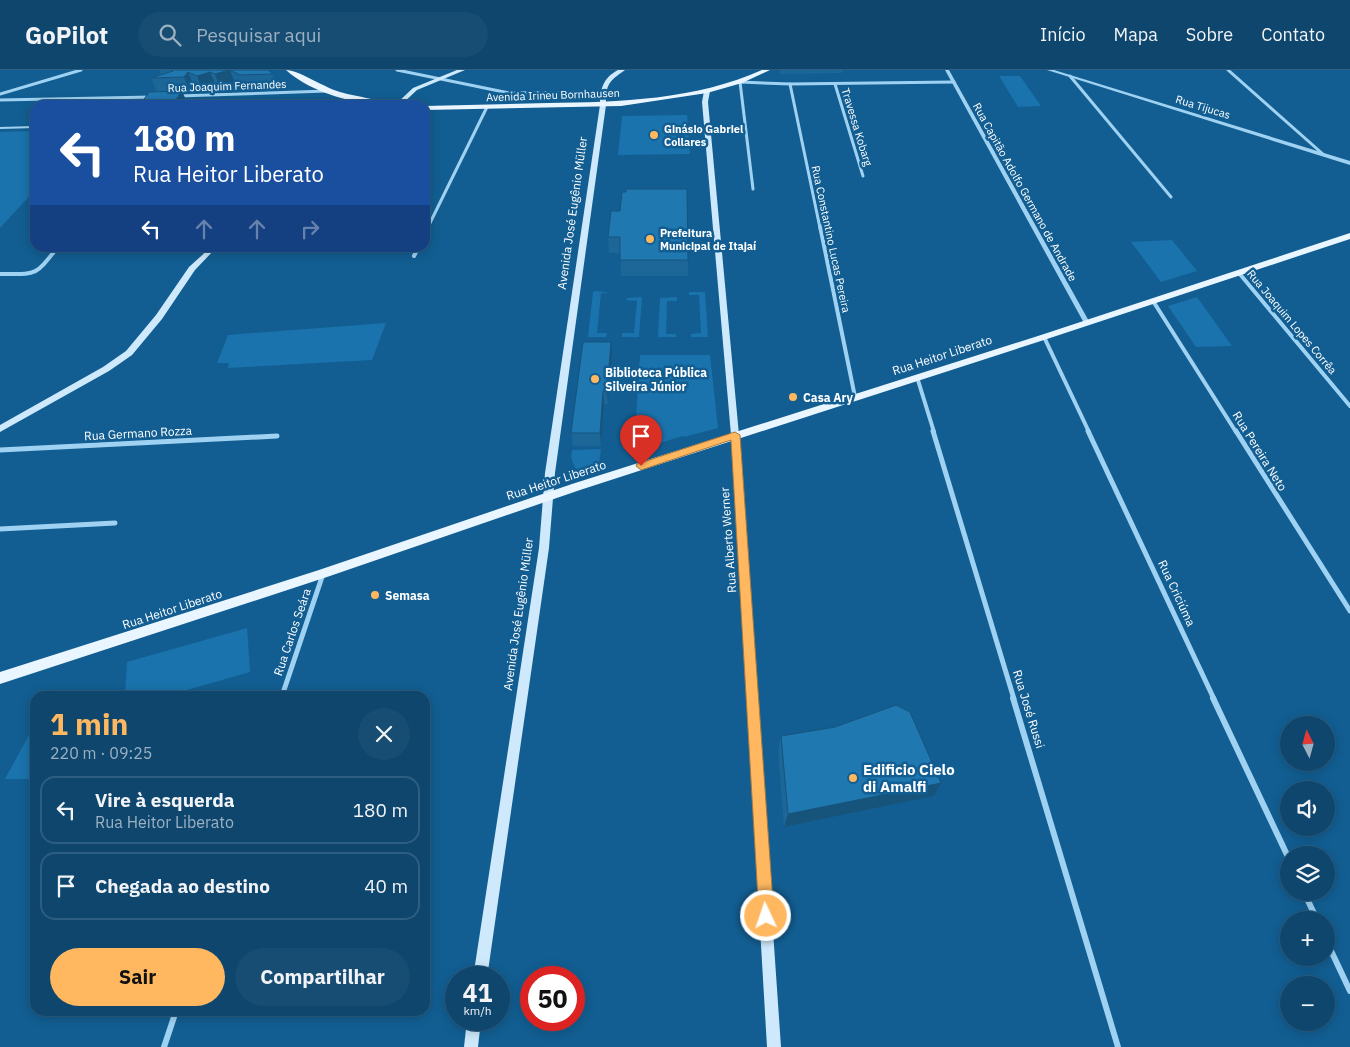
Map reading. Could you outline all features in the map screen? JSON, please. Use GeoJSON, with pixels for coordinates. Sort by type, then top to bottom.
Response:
{"type":"FeatureCollection","features":[{"type":"Feature","properties":{"kind":"main road"},"geometry":{"type":"LineString","coordinates":[[290,70],[307,81],[334,91],[368,100]]}},
{"type":"Feature","properties":{"kind":"main road"},"geometry":{"type":"LineString","coordinates":[[404,100],[416,89],[462,70]]}},
{"type":"Feature","properties":{"kind":"main road"},"geometry":{"type":"LineString","coordinates":[[602,92],[606,82],[614,74],[622,70]]}},
{"type":"Feature","properties":{"kind":"main road","name":"Avenida Irineu Bornhausen"},"geometry":{"type":"LineString","coordinates":[[430,108],[603,106],[707,91],[740,82],[768,70]]}},
{"type":"Feature","properties":{"kind":"main road","name":"Rua Alberto Werner"},"geometry":{"type":"LineString","coordinates":[[707,91],[705,99],[707,134],[735,435],[774,1047]]}},
{"type":"Feature","properties":{"kind":"main road","name":"Avenida José Eugênio Müller"},"geometry":{"type":"LineString","coordinates":[[482,966],[544,548],[547,496],[603,106],[602,92]]}},
{"type":"Feature","properties":{"kind":"main road","name":"Rua Heitor Liberato"},"geometry":{"type":"LineString","coordinates":[[0,678],[323,574],[547,496],[1044,337],[1350,236]]}},
{"type":"Feature","properties":{"kind":"main road"},"geometry":{"type":"LineString","coordinates":[[0,429],[106,369],[129,353],[159,317],[192,269],[209,252]]}},
{"type":"Feature","properties":{"kind":"main road"},"geometry":{"type":"LineString","coordinates":[[471,1047],[473,1031]]}},
{"type":"Feature","properties":{"kind":"street"},"geometry":{"type":"LineString","coordinates":[[0,94],[81,70]]}},
{"type":"Feature","properties":{"kind":"street"},"geometry":{"type":"LineString","coordinates":[[397,70],[509,93],[602,92]]}},
{"type":"Feature","properties":{"kind":"street","name":"Rua Capitão Adolfo Germano de Andrade"},"geometry":{"type":"LineString","coordinates":[[947,70],[1087,323]]}},
{"type":"Feature","properties":{"kind":"street","name":"Rua Tijucas"},"geometry":{"type":"LineString","coordinates":[[1049,70],[1350,163]]}},
{"type":"Feature","properties":{"kind":"street"},"geometry":{"type":"LineString","coordinates":[[1228,70],[1324,155]]}},
{"type":"Feature","properties":{"kind":"street"},"geometry":{"type":"LineString","coordinates":[[1070,76],[1171,197]]}},
{"type":"Feature","properties":{"kind":"street"},"geometry":{"type":"LineString","coordinates":[[753,189],[740,82],[790,84],[954,82]]}},
{"type":"Feature","properties":{"kind":"street","name":"Rua Constantino Lucas Pereira"},"geometry":{"type":"LineString","coordinates":[[790,84],[855,397]]}},
{"type":"Feature","properties":{"kind":"street","name":"Travessa Kobarg"},"geometry":{"type":"LineString","coordinates":[[835,84],[863,176]]}},
{"type":"Feature","properties":{"kind":"street","name":"Rua Joaquim Fernandes"},"geometry":{"type":"LineString","coordinates":[[169,96],[334,91]]}},
{"type":"Feature","properties":{"kind":"street","name":"Rua Joaquim Fernandes"},"geometry":{"type":"LineString","coordinates":[[0,100],[160,97]]}},
{"type":"Feature","properties":{"kind":"street"},"geometry":{"type":"LineString","coordinates":[[430,219],[487,107]]}},
{"type":"Feature","properties":{"kind":"street"},"geometry":{"type":"LineString","coordinates":[[0,128],[30,127]]}},
{"type":"Feature","properties":{"kind":"street"},"geometry":{"type":"LineString","coordinates":[[0,274],[30,274],[39,271],[54,252]]}},
{"type":"Feature","properties":{"kind":"street"},"geometry":{"type":"LineString","coordinates":[[414,256],[416,252]]}},
{"type":"Feature","properties":{"kind":"street","name":"Rua Joaquim Lopes Corrêa"},"geometry":{"type":"LineString","coordinates":[[1239,273],[1350,406]]}},
{"type":"Feature","properties":{"kind":"street","name":"Rua Pereira Neto"},"geometry":{"type":"LineString","coordinates":[[1153,301],[1350,611]]}},
{"type":"Feature","properties":{"kind":"street","name":"Rua Criciúma"},"geometry":{"type":"LineString","coordinates":[[1044,337],[1283,846]]}},
{"type":"Feature","properties":{"kind":"street","name":"Rua José Russi"},"geometry":{"type":"LineString","coordinates":[[918,377],[1118,1047]]}},
{"type":"Feature","properties":{"kind":"street","name":"Rua Germano Rozza"},"geometry":{"type":"LineString","coordinates":[[0,450],[277,436]]}},
{"type":"Feature","properties":{"kind":"street"},"geometry":{"type":"LineString","coordinates":[[0,529],[115,523]]}},
{"type":"Feature","properties":{"kind":"street","name":"Rua Carlos Seára"},"geometry":{"type":"LineString","coordinates":[[284,691],[323,574]]}},
{"type":"Feature","properties":{"kind":"street"},"geometry":{"type":"LineString","coordinates":[[1335,959],[1350,990]]}},
{"type":"Feature","properties":{"kind":"street"},"geometry":{"type":"LineString","coordinates":[[164,1047],[174,1016]]}},
{"type":"Feature","properties":{"kind":"shaded area"},"geometry":{"type":"Polygon","coordinates":[[[999,76],[1020,76],[1041,106],[1018,107],[999,76]]]}},
{"type":"Feature","properties":{"kind":"shaded area","name":"Ginásio Gabriel Collares"},"geometry":{"type":"Polygon","coordinates":[[[687,115],[690,154],[618,155],[622,116],[687,115]]]}},
{"type":"Feature","properties":{"kind":"shaded area"},"geometry":{"type":"Polygon","coordinates":[[[30,131],[30,195],[0,228],[0,132],[30,131]]]}},
{"type":"Feature","properties":{"kind":"shaded area"},"geometry":{"type":"Polygon","coordinates":[[[1172,240],[1197,271],[1161,282],[1131,242],[1172,240]]]}},
{"type":"Feature","properties":{"kind":"shaded area"},"geometry":{"type":"Polygon","coordinates":[[[593,292],[611,293],[601,293],[597,333],[607,333],[606,337],[588,337],[593,292]]]}},
{"type":"Feature","properties":{"kind":"shaded area"},"geometry":{"type":"Polygon","coordinates":[[[689,292],[705,292],[708,337],[691,337],[691,334],[701,333],[699,295],[689,295],[689,292]]]}},
{"type":"Feature","properties":{"kind":"shaded area"},"geometry":{"type":"Polygon","coordinates":[[[642,297],[639,337],[622,337],[622,333],[634,333],[637,301],[626,300],[627,298],[642,297]]]}},
{"type":"Feature","properties":{"kind":"shaded area"},"geometry":{"type":"Polygon","coordinates":[[[677,297],[677,301],[667,301],[666,334],[676,334],[676,337],[658,337],[660,298],[677,297]]]}},
{"type":"Feature","properties":{"kind":"shaded area"},"geometry":{"type":"Polygon","coordinates":[[[1197,297],[1232,346],[1196,347],[1168,306],[1197,297]]]}},
{"type":"Feature","properties":{"kind":"shaded area"},"geometry":{"type":"Polygon","coordinates":[[[386,323],[372,360],[228,368],[229,363],[217,363],[228,335],[386,323]]]}},
{"type":"Feature","properties":{"kind":"shaded area"},"geometry":{"type":"Polygon","coordinates":[[[640,355],[710,355],[718,428],[665,441],[647,451],[634,450],[640,355]]]}},
{"type":"Feature","properties":{"kind":"shaded area"},"geometry":{"type":"Polygon","coordinates":[[[601,449],[599,464],[582,470],[575,468],[571,457],[572,450],[601,449]]]}},
{"type":"Feature","properties":{"kind":"shaded area"},"geometry":{"type":"Polygon","coordinates":[[[247,628],[250,672],[184,691],[125,691],[127,662],[247,628]]]}},
{"type":"Feature","properties":{"kind":"shaded area"},"geometry":{"type":"Polygon","coordinates":[[[30,733],[30,779],[5,779],[30,733]]]}},
{"type":"Feature","properties":{"kind":"building"},"geometry":{"type":"Polygon","coordinates":[[[172,70],[229,70],[215,74],[210,72],[197,76],[188,72],[184,77],[151,78],[172,70]]]}},
{"type":"Feature","properties":{"kind":"building"},"geometry":{"type":"Polygon","coordinates":[[[230,70],[268,70],[273,74],[240,75],[230,70]]]}},
{"type":"Feature","properties":{"kind":"building"},"geometry":{"type":"Polygon","coordinates":[[[182,91],[176,100],[143,100],[149,92],[182,91]]]}},
{"type":"Feature","properties":{"kind":"building","name":"Prefeitura Municipal de Itajaí"},"geometry":{"type":"Polygon","coordinates":[[[626,189],[687,189],[688,260],[620,260],[620,237],[608,237],[611,211],[620,211],[622,192],[626,192],[626,189]]]}},
{"type":"Feature","properties":{"kind":"building","name":"Biblioteca Pública Silveira Júnior"},"geometry":{"type":"Polygon","coordinates":[[[583,342],[611,342],[607,391],[603,391],[600,433],[571,433],[583,342]]]}},
{"type":"Feature","properties":{"kind":"building","name":"Edificio Cielo di Amalfi"},"geometry":{"type":"Polygon","coordinates":[[[896,705],[910,712],[941,783],[788,814],[781,736],[835,727],[896,705]]]}},
{"type":"Feature","properties":{"kind":"place","name":"Ginásio Gabriel Collares"},"geometry":{"type":"Point","coordinates":[654,135]}},
{"type":"Feature","properties":{"kind":"place","name":"Prefeitura Municipal de Itajaí"},"geometry":{"type":"Point","coordinates":[650,239]}},
{"type":"Feature","properties":{"kind":"place","name":"Biblioteca Pública Silveira Júnior"},"geometry":{"type":"Point","coordinates":[595,379]}},
{"type":"Feature","properties":{"kind":"place","name":"Casa Ary"},"geometry":{"type":"Point","coordinates":[793,397]}},
{"type":"Feature","properties":{"kind":"place","name":"Semasa"},"geometry":{"type":"Point","coordinates":[375,595]}},
{"type":"Feature","properties":{"kind":"place","name":"Edificio Cielo di Amalfi"},"geometry":{"type":"Point","coordinates":[853,778]}},
{"type":"Feature","properties":{"kind":"route"},"geometry":{"type":"LineString","coordinates":[[641,466],[735,435],[766,916]]}}]}
